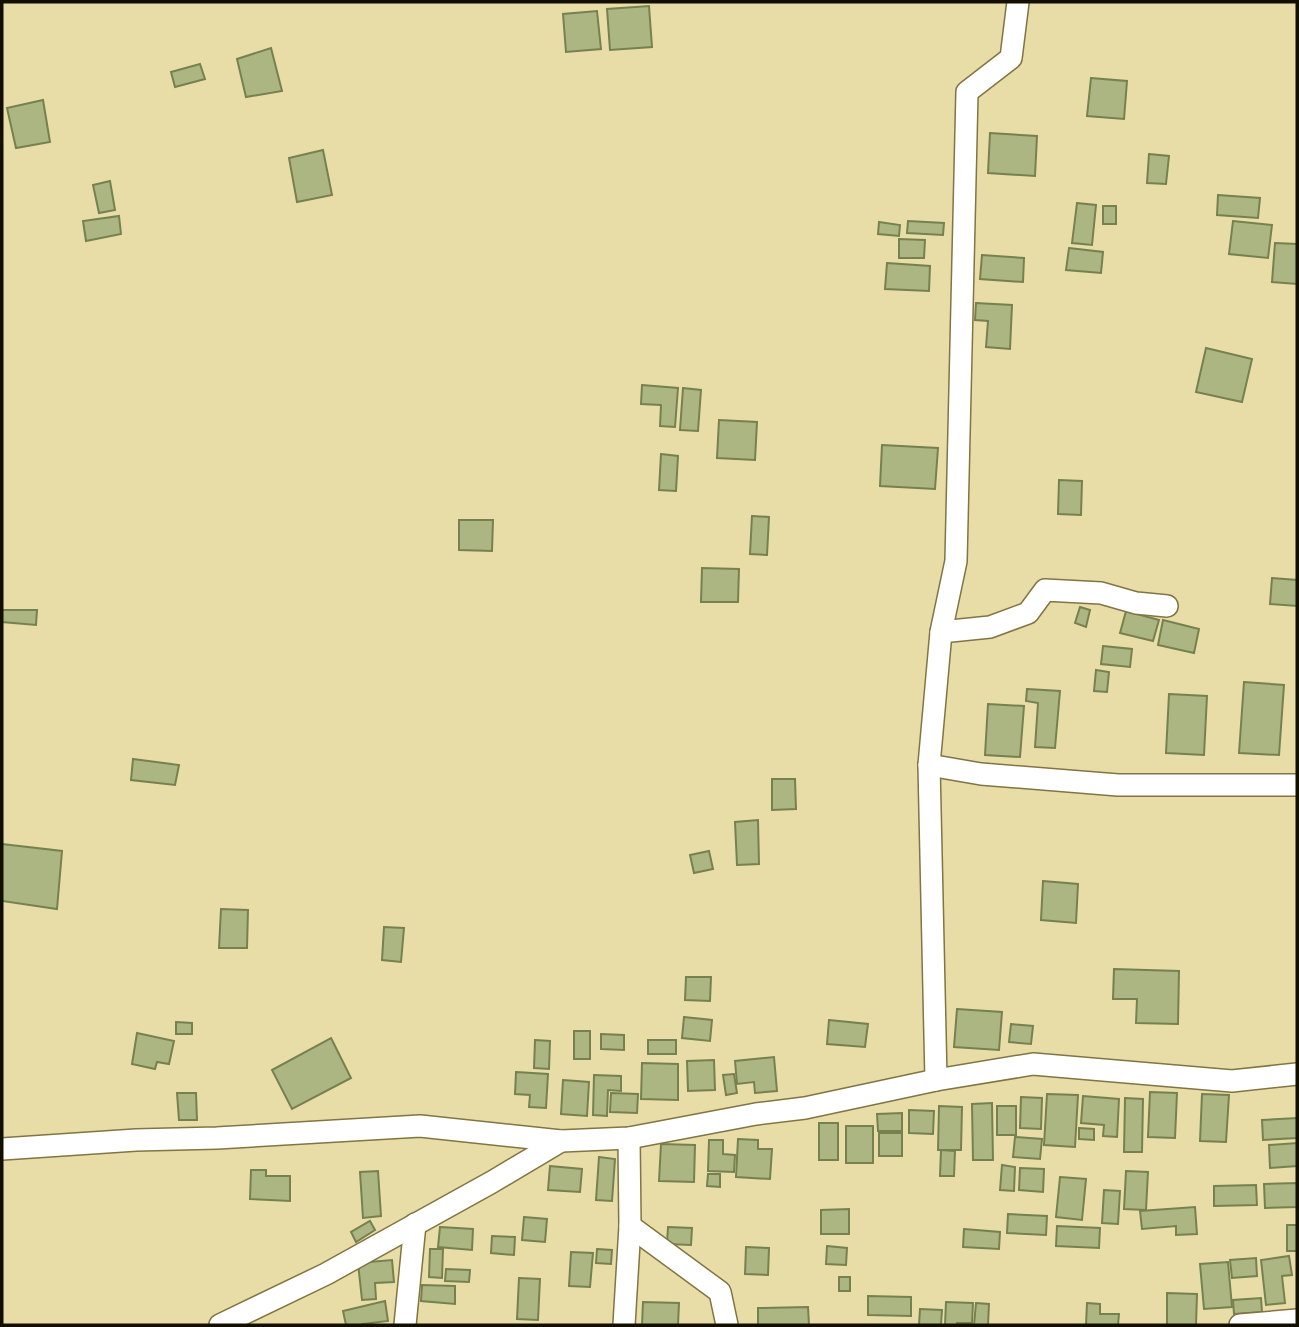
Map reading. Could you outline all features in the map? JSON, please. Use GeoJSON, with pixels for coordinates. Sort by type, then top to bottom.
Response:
{"type":"FeatureCollection","features":[{"type":"Feature","properties":{"kind":"street"},"geometry":{"type":"LineString","coordinates":[[936,1080],[929,765],[941,632],[956,561],[967,92],[1010,58],[1018,2]]}},
{"type":"Feature","properties":{"kind":"street"},"geometry":{"type":"LineString","coordinates":[[941,632],[990,627],[1028,613],[1045,590],[1101,593],[1136,603],[1167,606]]}},
{"type":"Feature","properties":{"kind":"street"},"geometry":{"type":"LineString","coordinates":[[929,765],[981,774],[1118,785],[1297,785]]}},
{"type":"Feature","properties":{"kind":"street"},"geometry":{"type":"LineString","coordinates":[[2,1149],[420,1126],[561,1141],[628,1138],[756,1114],[804,1108],[936,1080],[1033,1065],[1232,1081],[1297,1074]]}},
{"type":"Feature","properties":{"kind":"street"},"geometry":{"type":"LineString","coordinates":[[624,1325],[630,1226],[628,1138]]}},
{"type":"Feature","properties":{"kind":"street"},"geometry":{"type":"LineString","coordinates":[[220,1325],[326,1274],[561,1141]]}},
{"type":"Feature","properties":{"kind":"street"},"geometry":{"type":"LineString","coordinates":[[405,1325],[415,1224]]}},
{"type":"Feature","properties":{"kind":"street"},"geometry":{"type":"LineString","coordinates":[[630,1226],[720,1292],[727,1325]]}},
{"type":"Feature","properties":{"kind":"street"},"geometry":{"type":"LineString","coordinates":[[1240,1325],[1297,1320]]}},
{"type":"Feature","properties":{"kind":"building"},"geometry":{"type":"Polygon","coordinates":[[[649,6],[652,47],[610,50],[607,9],[649,6]]]}},
{"type":"Feature","properties":{"kind":"building"},"geometry":{"type":"Polygon","coordinates":[[[597,11],[601,49],[566,52],[563,14],[597,11]]]}},
{"type":"Feature","properties":{"kind":"building"},"geometry":{"type":"Polygon","coordinates":[[[271,48],[282,91],[246,97],[237,59],[271,48]]]}},
{"type":"Feature","properties":{"kind":"building"},"geometry":{"type":"Polygon","coordinates":[[[200,64],[205,79],[175,87],[171,72],[200,64]]]}},
{"type":"Feature","properties":{"kind":"building"},"geometry":{"type":"Polygon","coordinates":[[[1091,78],[1127,81],[1124,119],[1087,116],[1091,78]]]}},
{"type":"Feature","properties":{"kind":"building"},"geometry":{"type":"Polygon","coordinates":[[[43,100],[50,142],[16,148],[7,108],[43,100]]]}},
{"type":"Feature","properties":{"kind":"building"},"geometry":{"type":"Polygon","coordinates":[[[990,133],[1037,136],[1035,176],[988,173],[990,133]]]}},
{"type":"Feature","properties":{"kind":"building"},"geometry":{"type":"Polygon","coordinates":[[[323,150],[332,195],[297,202],[289,158],[323,150]]]}},
{"type":"Feature","properties":{"kind":"building"},"geometry":{"type":"Polygon","coordinates":[[[1149,154],[1169,156],[1166,184],[1147,183],[1149,154]]]}},
{"type":"Feature","properties":{"kind":"building"},"geometry":{"type":"Polygon","coordinates":[[[110,181],[115,210],[99,213],[93,185],[110,181]]]}},
{"type":"Feature","properties":{"kind":"building"},"geometry":{"type":"Polygon","coordinates":[[[1218,195],[1260,198],[1258,218],[1217,215],[1218,195]]]}},
{"type":"Feature","properties":{"kind":"building"},"geometry":{"type":"Polygon","coordinates":[[[1077,203],[1096,205],[1092,245],[1072,243],[1077,203]]]}},
{"type":"Feature","properties":{"kind":"building"},"geometry":{"type":"Polygon","coordinates":[[[1103,206],[1116,206],[1116,224],[1103,224],[1103,206]]]}},
{"type":"Feature","properties":{"kind":"building"},"geometry":{"type":"Polygon","coordinates":[[[119,216],[121,234],[86,241],[83,221],[119,216]]]}},
{"type":"Feature","properties":{"kind":"building"},"geometry":{"type":"Polygon","coordinates":[[[908,221],[944,223],[943,235],[907,233],[908,221]]]}},
{"type":"Feature","properties":{"kind":"building"},"geometry":{"type":"Polygon","coordinates":[[[1233,221],[1272,225],[1268,258],[1229,254],[1233,221]]]}},
{"type":"Feature","properties":{"kind":"building"},"geometry":{"type":"Polygon","coordinates":[[[879,222],[900,225],[899,236],[878,234],[879,222]]]}},
{"type":"Feature","properties":{"kind":"building"},"geometry":{"type":"Polygon","coordinates":[[[899,239],[925,240],[924,258],[899,258],[899,239]]]}},
{"type":"Feature","properties":{"kind":"building"},"geometry":{"type":"Polygon","coordinates":[[[1275,243],[1297,244],[1297,284],[1272,282],[1275,243]]]}},
{"type":"Feature","properties":{"kind":"building"},"geometry":{"type":"Polygon","coordinates":[[[1069,248],[1103,252],[1101,273],[1066,270],[1069,248]]]}},
{"type":"Feature","properties":{"kind":"building"},"geometry":{"type":"Polygon","coordinates":[[[982,255],[1024,258],[1023,282],[980,279],[982,255]]]}},
{"type":"Feature","properties":{"kind":"building"},"geometry":{"type":"Polygon","coordinates":[[[887,263],[930,266],[929,291],[885,289],[887,263]]]}},
{"type":"Feature","properties":{"kind":"building"},"geometry":{"type":"Polygon","coordinates":[[[976,303],[1012,305],[1010,349],[986,347],[988,321],[975,320],[976,303]]]}},
{"type":"Feature","properties":{"kind":"building"},"geometry":{"type":"Polygon","coordinates":[[[1206,348],[1252,359],[1242,402],[1196,392],[1206,348]]]}},
{"type":"Feature","properties":{"kind":"building"},"geometry":{"type":"Polygon","coordinates":[[[642,385],[678,388],[675,427],[660,426],[661,405],[641,404],[642,385]]]}},
{"type":"Feature","properties":{"kind":"building"},"geometry":{"type":"Polygon","coordinates":[[[683,388],[701,390],[698,431],[680,430],[683,388]]]}},
{"type":"Feature","properties":{"kind":"building"},"geometry":{"type":"Polygon","coordinates":[[[719,420],[757,422],[755,460],[717,458],[719,420]]]}},
{"type":"Feature","properties":{"kind":"building"},"geometry":{"type":"Polygon","coordinates":[[[882,445],[938,448],[935,489],[880,486],[882,445]]]}},
{"type":"Feature","properties":{"kind":"building"},"geometry":{"type":"Polygon","coordinates":[[[661,454],[678,456],[676,491],[659,490],[661,454]]]}},
{"type":"Feature","properties":{"kind":"building"},"geometry":{"type":"Polygon","coordinates":[[[1059,480],[1082,481],[1081,515],[1058,514],[1059,480]]]}},
{"type":"Feature","properties":{"kind":"building"},"geometry":{"type":"Polygon","coordinates":[[[752,516],[769,517],[767,555],[750,554],[752,516]]]}},
{"type":"Feature","properties":{"kind":"building"},"geometry":{"type":"Polygon","coordinates":[[[459,520],[493,520],[492,551],[459,550],[459,520]]]}},
{"type":"Feature","properties":{"kind":"building"},"geometry":{"type":"Polygon","coordinates":[[[702,568],[739,569],[738,602],[701,602],[702,568]]]}},
{"type":"Feature","properties":{"kind":"building"},"geometry":{"type":"Polygon","coordinates":[[[1272,578],[1297,580],[1297,606],[1270,604],[1272,578]]]}},
{"type":"Feature","properties":{"kind":"building"},"geometry":{"type":"Polygon","coordinates":[[[1080,607],[1090,610],[1086,627],[1075,623],[1080,607]]]}},
{"type":"Feature","properties":{"kind":"building"},"geometry":{"type":"Polygon","coordinates":[[[2,610],[37,610],[36,625],[2,622],[2,610]]]}},
{"type":"Feature","properties":{"kind":"building"},"geometry":{"type":"Polygon","coordinates":[[[1126,611],[1159,620],[1153,641],[1120,633],[1126,611]]]}},
{"type":"Feature","properties":{"kind":"building"},"geometry":{"type":"Polygon","coordinates":[[[1163,620],[1199,629],[1194,653],[1158,645],[1163,620]]]}},
{"type":"Feature","properties":{"kind":"building"},"geometry":{"type":"Polygon","coordinates":[[[1103,646],[1132,649],[1130,667],[1101,664],[1103,646]]]}},
{"type":"Feature","properties":{"kind":"building"},"geometry":{"type":"Polygon","coordinates":[[[1096,670],[1109,672],[1107,692],[1094,691],[1096,670]]]}},
{"type":"Feature","properties":{"kind":"building"},"geometry":{"type":"Polygon","coordinates":[[[1244,682],[1284,685],[1279,755],[1239,753],[1244,682]]]}},
{"type":"Feature","properties":{"kind":"building"},"geometry":{"type":"Polygon","coordinates":[[[1027,689],[1060,691],[1055,748],[1035,747],[1038,703],[1026,701],[1027,689]]]}},
{"type":"Feature","properties":{"kind":"building"},"geometry":{"type":"Polygon","coordinates":[[[1169,694],[1207,696],[1204,755],[1166,753],[1169,694]]]}},
{"type":"Feature","properties":{"kind":"building"},"geometry":{"type":"Polygon","coordinates":[[[988,704],[1024,706],[1020,757],[985,755],[988,704]]]}},
{"type":"Feature","properties":{"kind":"building"},"geometry":{"type":"Polygon","coordinates":[[[133,759],[179,765],[175,785],[131,780],[133,759]]]}},
{"type":"Feature","properties":{"kind":"building"},"geometry":{"type":"Polygon","coordinates":[[[772,779],[795,779],[796,809],[772,810],[772,779]]]}},
{"type":"Feature","properties":{"kind":"building"},"geometry":{"type":"Polygon","coordinates":[[[758,820],[759,864],[737,865],[735,822],[758,820]]]}},
{"type":"Feature","properties":{"kind":"building"},"geometry":{"type":"Polygon","coordinates":[[[2,844],[62,851],[57,909],[2,901],[2,844]]]}},
{"type":"Feature","properties":{"kind":"building"},"geometry":{"type":"Polygon","coordinates":[[[709,851],[713,869],[694,873],[690,855],[709,851]]]}},
{"type":"Feature","properties":{"kind":"building"},"geometry":{"type":"Polygon","coordinates":[[[1043,881],[1078,884],[1076,923],[1041,920],[1043,881]]]}},
{"type":"Feature","properties":{"kind":"building"},"geometry":{"type":"Polygon","coordinates":[[[221,909],[248,910],[247,948],[219,948],[221,909]]]}},
{"type":"Feature","properties":{"kind":"building"},"geometry":{"type":"Polygon","coordinates":[[[384,927],[404,928],[401,962],[382,960],[384,927]]]}},
{"type":"Feature","properties":{"kind":"building"},"geometry":{"type":"Polygon","coordinates":[[[1114,969],[1179,971],[1178,1024],[1136,1023],[1137,999],[1113,999],[1114,969]]]}},
{"type":"Feature","properties":{"kind":"building"},"geometry":{"type":"Polygon","coordinates":[[[686,977],[711,977],[710,1001],[685,1000],[686,977]]]}},
{"type":"Feature","properties":{"kind":"building"},"geometry":{"type":"Polygon","coordinates":[[[957,1009],[1002,1012],[999,1050],[954,1047],[957,1009]]]}},
{"type":"Feature","properties":{"kind":"building"},"geometry":{"type":"Polygon","coordinates":[[[684,1017],[712,1020],[710,1041],[682,1038],[684,1017]]]}},
{"type":"Feature","properties":{"kind":"building"},"geometry":{"type":"Polygon","coordinates":[[[829,1020],[868,1024],[865,1047],[827,1044],[829,1020]]]}},
{"type":"Feature","properties":{"kind":"building"},"geometry":{"type":"Polygon","coordinates":[[[176,1022],[192,1023],[192,1034],[176,1034],[176,1022]]]}},
{"type":"Feature","properties":{"kind":"building"},"geometry":{"type":"Polygon","coordinates":[[[1011,1024],[1033,1026],[1031,1044],[1009,1042],[1011,1024]]]}},
{"type":"Feature","properties":{"kind":"building"},"geometry":{"type":"Polygon","coordinates":[[[574,1031],[590,1031],[590,1059],[574,1059],[574,1031]]]}},
{"type":"Feature","properties":{"kind":"building"},"geometry":{"type":"Polygon","coordinates":[[[137,1033],[174,1041],[169,1064],[157,1062],[155,1069],[132,1064],[137,1033]]]}},
{"type":"Feature","properties":{"kind":"building"},"geometry":{"type":"Polygon","coordinates":[[[601,1034],[624,1035],[624,1050],[601,1049],[601,1034]]]}},
{"type":"Feature","properties":{"kind":"building"},"geometry":{"type":"Polygon","coordinates":[[[331,1038],[351,1078],[292,1109],[272,1070],[331,1038]]]}},
{"type":"Feature","properties":{"kind":"building"},"geometry":{"type":"Polygon","coordinates":[[[535,1040],[550,1041],[549,1069],[534,1068],[535,1040]]]}},
{"type":"Feature","properties":{"kind":"building"},"geometry":{"type":"Polygon","coordinates":[[[648,1040],[676,1040],[676,1054],[648,1054],[648,1040]]]}},
{"type":"Feature","properties":{"kind":"building"},"geometry":{"type":"Polygon","coordinates":[[[774,1057],[777,1091],[755,1093],[754,1082],[737,1084],[735,1061],[774,1057]]]}},
{"type":"Feature","properties":{"kind":"building"},"geometry":{"type":"Polygon","coordinates":[[[714,1060],[715,1090],[688,1091],[687,1061],[714,1060]]]}},
{"type":"Feature","properties":{"kind":"building"},"geometry":{"type":"Polygon","coordinates":[[[642,1063],[678,1064],[678,1100],[641,1099],[642,1063]]]}},
{"type":"Feature","properties":{"kind":"building"},"geometry":{"type":"Polygon","coordinates":[[[516,1072],[548,1074],[546,1108],[529,1107],[530,1095],[515,1094],[516,1072]]]}},
{"type":"Feature","properties":{"kind":"building"},"geometry":{"type":"Polygon","coordinates":[[[734,1074],[737,1093],[726,1095],[723,1075],[734,1074]]]}},
{"type":"Feature","properties":{"kind":"building"},"geometry":{"type":"Polygon","coordinates":[[[594,1075],[621,1076],[621,1091],[608,1090],[607,1116],[593,1115],[594,1075]]]}},
{"type":"Feature","properties":{"kind":"building"},"geometry":{"type":"Polygon","coordinates":[[[563,1080],[589,1082],[587,1116],[561,1114],[563,1080]]]}},
{"type":"Feature","properties":{"kind":"building"},"geometry":{"type":"Polygon","coordinates":[[[1150,1092],[1177,1093],[1175,1138],[1148,1137],[1150,1092]]]}},
{"type":"Feature","properties":{"kind":"building"},"geometry":{"type":"Polygon","coordinates":[[[177,1093],[196,1093],[197,1120],[179,1120],[177,1093]]]}},
{"type":"Feature","properties":{"kind":"building"},"geometry":{"type":"Polygon","coordinates":[[[611,1093],[638,1094],[637,1113],[610,1112],[611,1093]]]}},
{"type":"Feature","properties":{"kind":"building"},"geometry":{"type":"Polygon","coordinates":[[[1047,1094],[1078,1095],[1075,1147],[1044,1145],[1047,1094]]]}},
{"type":"Feature","properties":{"kind":"building"},"geometry":{"type":"Polygon","coordinates":[[[1202,1094],[1229,1095],[1226,1142],[1200,1141],[1202,1094]]]}},
{"type":"Feature","properties":{"kind":"building"},"geometry":{"type":"Polygon","coordinates":[[[1083,1096],[1119,1099],[1117,1137],[1103,1136],[1104,1125],[1081,1123],[1083,1096]]]}},
{"type":"Feature","properties":{"kind":"building"},"geometry":{"type":"Polygon","coordinates":[[[1021,1097],[1042,1098],[1041,1129],[1020,1128],[1021,1097]]]}},
{"type":"Feature","properties":{"kind":"building"},"geometry":{"type":"Polygon","coordinates":[[[1125,1098],[1143,1099],[1142,1152],[1124,1152],[1125,1098]]]}},
{"type":"Feature","properties":{"kind":"building"},"geometry":{"type":"Polygon","coordinates":[[[992,1103],[993,1160],[973,1160],[972,1104],[992,1103]]]}},
{"type":"Feature","properties":{"kind":"building"},"geometry":{"type":"Polygon","coordinates":[[[939,1106],[962,1107],[961,1150],[938,1150],[939,1106]]]}},
{"type":"Feature","properties":{"kind":"building"},"geometry":{"type":"Polygon","coordinates":[[[997,1106],[1016,1106],[1016,1135],[997,1135],[997,1106]]]}},
{"type":"Feature","properties":{"kind":"building"},"geometry":{"type":"Polygon","coordinates":[[[909,1110],[934,1111],[933,1134],[909,1133],[909,1110]]]}},
{"type":"Feature","properties":{"kind":"building"},"geometry":{"type":"Polygon","coordinates":[[[902,1113],[902,1131],[878,1131],[877,1114],[902,1113]]]}},
{"type":"Feature","properties":{"kind":"building"},"geometry":{"type":"Polygon","coordinates":[[[1297,1118],[1297,1138],[1263,1140],[1262,1120],[1297,1118]]]}},
{"type":"Feature","properties":{"kind":"building"},"geometry":{"type":"Polygon","coordinates":[[[819,1123],[838,1123],[838,1160],[819,1160],[819,1123]]]}},
{"type":"Feature","properties":{"kind":"building"},"geometry":{"type":"Polygon","coordinates":[[[846,1126],[873,1126],[873,1163],[846,1163],[846,1126]]]}},
{"type":"Feature","properties":{"kind":"building"},"geometry":{"type":"Polygon","coordinates":[[[1079,1128],[1094,1129],[1094,1140],[1079,1139],[1079,1128]]]}},
{"type":"Feature","properties":{"kind":"building"},"geometry":{"type":"Polygon","coordinates":[[[879,1133],[902,1133],[902,1156],[879,1156],[879,1133]]]}},
{"type":"Feature","properties":{"kind":"building"},"geometry":{"type":"Polygon","coordinates":[[[1015,1137],[1042,1139],[1040,1159],[1013,1157],[1015,1137]]]}},
{"type":"Feature","properties":{"kind":"building"},"geometry":{"type":"Polygon","coordinates":[[[738,1139],[758,1140],[758,1149],[772,1149],[770,1179],[736,1177],[738,1139]]]}},
{"type":"Feature","properties":{"kind":"building"},"geometry":{"type":"Polygon","coordinates":[[[709,1140],[723,1140],[723,1154],[735,1155],[734,1172],[708,1171],[709,1140]]]}},
{"type":"Feature","properties":{"kind":"building"},"geometry":{"type":"Polygon","coordinates":[[[1297,1143],[1297,1166],[1270,1168],[1269,1145],[1297,1143]]]}},
{"type":"Feature","properties":{"kind":"building"},"geometry":{"type":"Polygon","coordinates":[[[661,1144],[695,1145],[694,1182],[659,1181],[661,1144]]]}},
{"type":"Feature","properties":{"kind":"building"},"geometry":{"type":"Polygon","coordinates":[[[941,1150],[955,1151],[954,1176],[940,1176],[941,1150]]]}},
{"type":"Feature","properties":{"kind":"building"},"geometry":{"type":"Polygon","coordinates":[[[599,1157],[615,1159],[612,1201],[596,1200],[599,1157]]]}},
{"type":"Feature","properties":{"kind":"building"},"geometry":{"type":"Polygon","coordinates":[[[1002,1165],[1015,1167],[1014,1191],[1000,1190],[1002,1165]]]}},
{"type":"Feature","properties":{"kind":"building"},"geometry":{"type":"Polygon","coordinates":[[[550,1166],[582,1169],[580,1192],[548,1190],[550,1166]]]}},
{"type":"Feature","properties":{"kind":"building"},"geometry":{"type":"Polygon","coordinates":[[[1020,1168],[1044,1169],[1043,1192],[1019,1190],[1020,1168]]]}},
{"type":"Feature","properties":{"kind":"building"},"geometry":{"type":"Polygon","coordinates":[[[251,1170],[266,1170],[266,1176],[290,1176],[290,1201],[250,1199],[251,1170]]]}},
{"type":"Feature","properties":{"kind":"building"},"geometry":{"type":"Polygon","coordinates":[[[378,1171],[381,1216],[363,1218],[360,1172],[378,1171]]]}},
{"type":"Feature","properties":{"kind":"building"},"geometry":{"type":"Polygon","coordinates":[[[1126,1171],[1148,1172],[1146,1210],[1124,1209],[1126,1171]]]}},
{"type":"Feature","properties":{"kind":"building"},"geometry":{"type":"Polygon","coordinates":[[[708,1174],[720,1174],[720,1187],[707,1186],[708,1174]]]}},
{"type":"Feature","properties":{"kind":"building"},"geometry":{"type":"Polygon","coordinates":[[[1060,1177],[1086,1179],[1082,1220],[1056,1217],[1060,1177]]]}},
{"type":"Feature","properties":{"kind":"building"},"geometry":{"type":"Polygon","coordinates":[[[1297,1183],[1297,1207],[1265,1208],[1264,1184],[1297,1183]]]}},
{"type":"Feature","properties":{"kind":"building"},"geometry":{"type":"Polygon","coordinates":[[[1256,1185],[1257,1205],[1214,1206],[1214,1186],[1256,1185]]]}},
{"type":"Feature","properties":{"kind":"building"},"geometry":{"type":"Polygon","coordinates":[[[1104,1190],[1120,1191],[1118,1224],[1102,1223],[1104,1190]]]}},
{"type":"Feature","properties":{"kind":"building"},"geometry":{"type":"Polygon","coordinates":[[[1195,1207],[1197,1234],[1176,1235],[1176,1226],[1142,1229],[1140,1211],[1195,1207]]]}},
{"type":"Feature","properties":{"kind":"building"},"geometry":{"type":"Polygon","coordinates":[[[849,1209],[849,1234],[821,1234],[821,1210],[849,1209]]]}},
{"type":"Feature","properties":{"kind":"building"},"geometry":{"type":"Polygon","coordinates":[[[1008,1214],[1047,1216],[1046,1235],[1007,1233],[1008,1214]]]}},
{"type":"Feature","properties":{"kind":"building"},"geometry":{"type":"Polygon","coordinates":[[[524,1217],[547,1219],[545,1242],[522,1240],[524,1217]]]}},
{"type":"Feature","properties":{"kind":"building"},"geometry":{"type":"Polygon","coordinates":[[[370,1221],[375,1230],[356,1242],[351,1232],[370,1221]]]}},
{"type":"Feature","properties":{"kind":"building"},"geometry":{"type":"Polygon","coordinates":[[[1287,1225],[1297,1225],[1297,1251],[1287,1251],[1287,1225]]]}},
{"type":"Feature","properties":{"kind":"building"},"geometry":{"type":"Polygon","coordinates":[[[1057,1226],[1100,1228],[1099,1248],[1056,1246],[1057,1226]]]}},
{"type":"Feature","properties":{"kind":"building"},"geometry":{"type":"Polygon","coordinates":[[[440,1227],[473,1229],[472,1250],[438,1247],[440,1227]]]}},
{"type":"Feature","properties":{"kind":"building"},"geometry":{"type":"Polygon","coordinates":[[[668,1227],[692,1228],[691,1245],[667,1244],[668,1227]]]}},
{"type":"Feature","properties":{"kind":"building"},"geometry":{"type":"Polygon","coordinates":[[[964,1229],[1000,1232],[999,1249],[963,1247],[964,1229]]]}},
{"type":"Feature","properties":{"kind":"building"},"geometry":{"type":"Polygon","coordinates":[[[492,1236],[515,1237],[514,1255],[491,1253],[492,1236]]]}},
{"type":"Feature","properties":{"kind":"building"},"geometry":{"type":"Polygon","coordinates":[[[827,1246],[847,1248],[846,1265],[826,1264],[827,1246]]]}},
{"type":"Feature","properties":{"kind":"building"},"geometry":{"type":"Polygon","coordinates":[[[746,1247],[769,1248],[768,1275],[745,1274],[746,1247]]]}},
{"type":"Feature","properties":{"kind":"building"},"geometry":{"type":"Polygon","coordinates":[[[430,1249],[443,1249],[442,1278],[429,1277],[430,1249]]]}},
{"type":"Feature","properties":{"kind":"building"},"geometry":{"type":"Polygon","coordinates":[[[597,1249],[612,1250],[611,1264],[596,1263],[597,1249]]]}},
{"type":"Feature","properties":{"kind":"building"},"geometry":{"type":"Polygon","coordinates":[[[571,1252],[593,1253],[590,1287],[569,1286],[571,1252]]]}},
{"type":"Feature","properties":{"kind":"building"},"geometry":{"type":"Polygon","coordinates":[[[1289,1256],[1292,1275],[1282,1276],[1285,1303],[1266,1305],[1261,1260],[1289,1256]]]}},
{"type":"Feature","properties":{"kind":"building"},"geometry":{"type":"Polygon","coordinates":[[[1256,1258],[1257,1276],[1232,1278],[1230,1260],[1256,1258]]]}},
{"type":"Feature","properties":{"kind":"building"},"geometry":{"type":"Polygon","coordinates":[[[392,1260],[394,1282],[375,1283],[376,1299],[362,1300],[358,1263],[392,1260]]]}},
{"type":"Feature","properties":{"kind":"building"},"geometry":{"type":"Polygon","coordinates":[[[1228,1262],[1232,1307],[1204,1309],[1200,1264],[1228,1262]]]}},
{"type":"Feature","properties":{"kind":"building"},"geometry":{"type":"Polygon","coordinates":[[[446,1269],[470,1270],[469,1282],[445,1281],[446,1269]]]}},
{"type":"Feature","properties":{"kind":"building"},"geometry":{"type":"Polygon","coordinates":[[[839,1277],[850,1277],[850,1291],[839,1291],[839,1277]]]}},
{"type":"Feature","properties":{"kind":"building"},"geometry":{"type":"Polygon","coordinates":[[[519,1278],[540,1279],[538,1320],[517,1319],[519,1278]]]}},
{"type":"Feature","properties":{"kind":"building"},"geometry":{"type":"Polygon","coordinates":[[[422,1285],[455,1286],[455,1304],[421,1301],[422,1285]]]}},
{"type":"Feature","properties":{"kind":"building"},"geometry":{"type":"Polygon","coordinates":[[[1167,1293],[1197,1294],[1196,1325],[1167,1325],[1167,1293]]]}},
{"type":"Feature","properties":{"kind":"building"},"geometry":{"type":"Polygon","coordinates":[[[868,1296],[911,1297],[911,1316],[868,1315],[868,1296]]]}},
{"type":"Feature","properties":{"kind":"building"},"geometry":{"type":"Polygon","coordinates":[[[1261,1298],[1262,1312],[1234,1314],[1233,1300],[1261,1298]]]}},
{"type":"Feature","properties":{"kind":"building"},"geometry":{"type":"Polygon","coordinates":[[[385,1301],[388,1321],[346,1325],[343,1311],[385,1301]]]}},
{"type":"Feature","properties":{"kind":"building"},"geometry":{"type":"Polygon","coordinates":[[[643,1302],[679,1303],[678,1325],[642,1325],[643,1302]]]}},
{"type":"Feature","properties":{"kind":"building"},"geometry":{"type":"Polygon","coordinates":[[[946,1302],[973,1303],[972,1323],[945,1325],[946,1302]]]}},
{"type":"Feature","properties":{"kind":"building"},"geometry":{"type":"Polygon","coordinates":[[[976,1303],[989,1304],[988,1325],[974,1325],[976,1303]]]}},
{"type":"Feature","properties":{"kind":"building"},"geometry":{"type":"Polygon","coordinates":[[[1087,1303],[1100,1304],[1100,1314],[1119,1314],[1118,1325],[1086,1325],[1087,1303]]]}},
{"type":"Feature","properties":{"kind":"building"},"geometry":{"type":"Polygon","coordinates":[[[808,1307],[809,1325],[758,1325],[758,1308],[808,1307]]]}},
{"type":"Feature","properties":{"kind":"building"},"geometry":{"type":"Polygon","coordinates":[[[920,1309],[942,1310],[941,1325],[919,1325],[920,1309]]]}}]}
